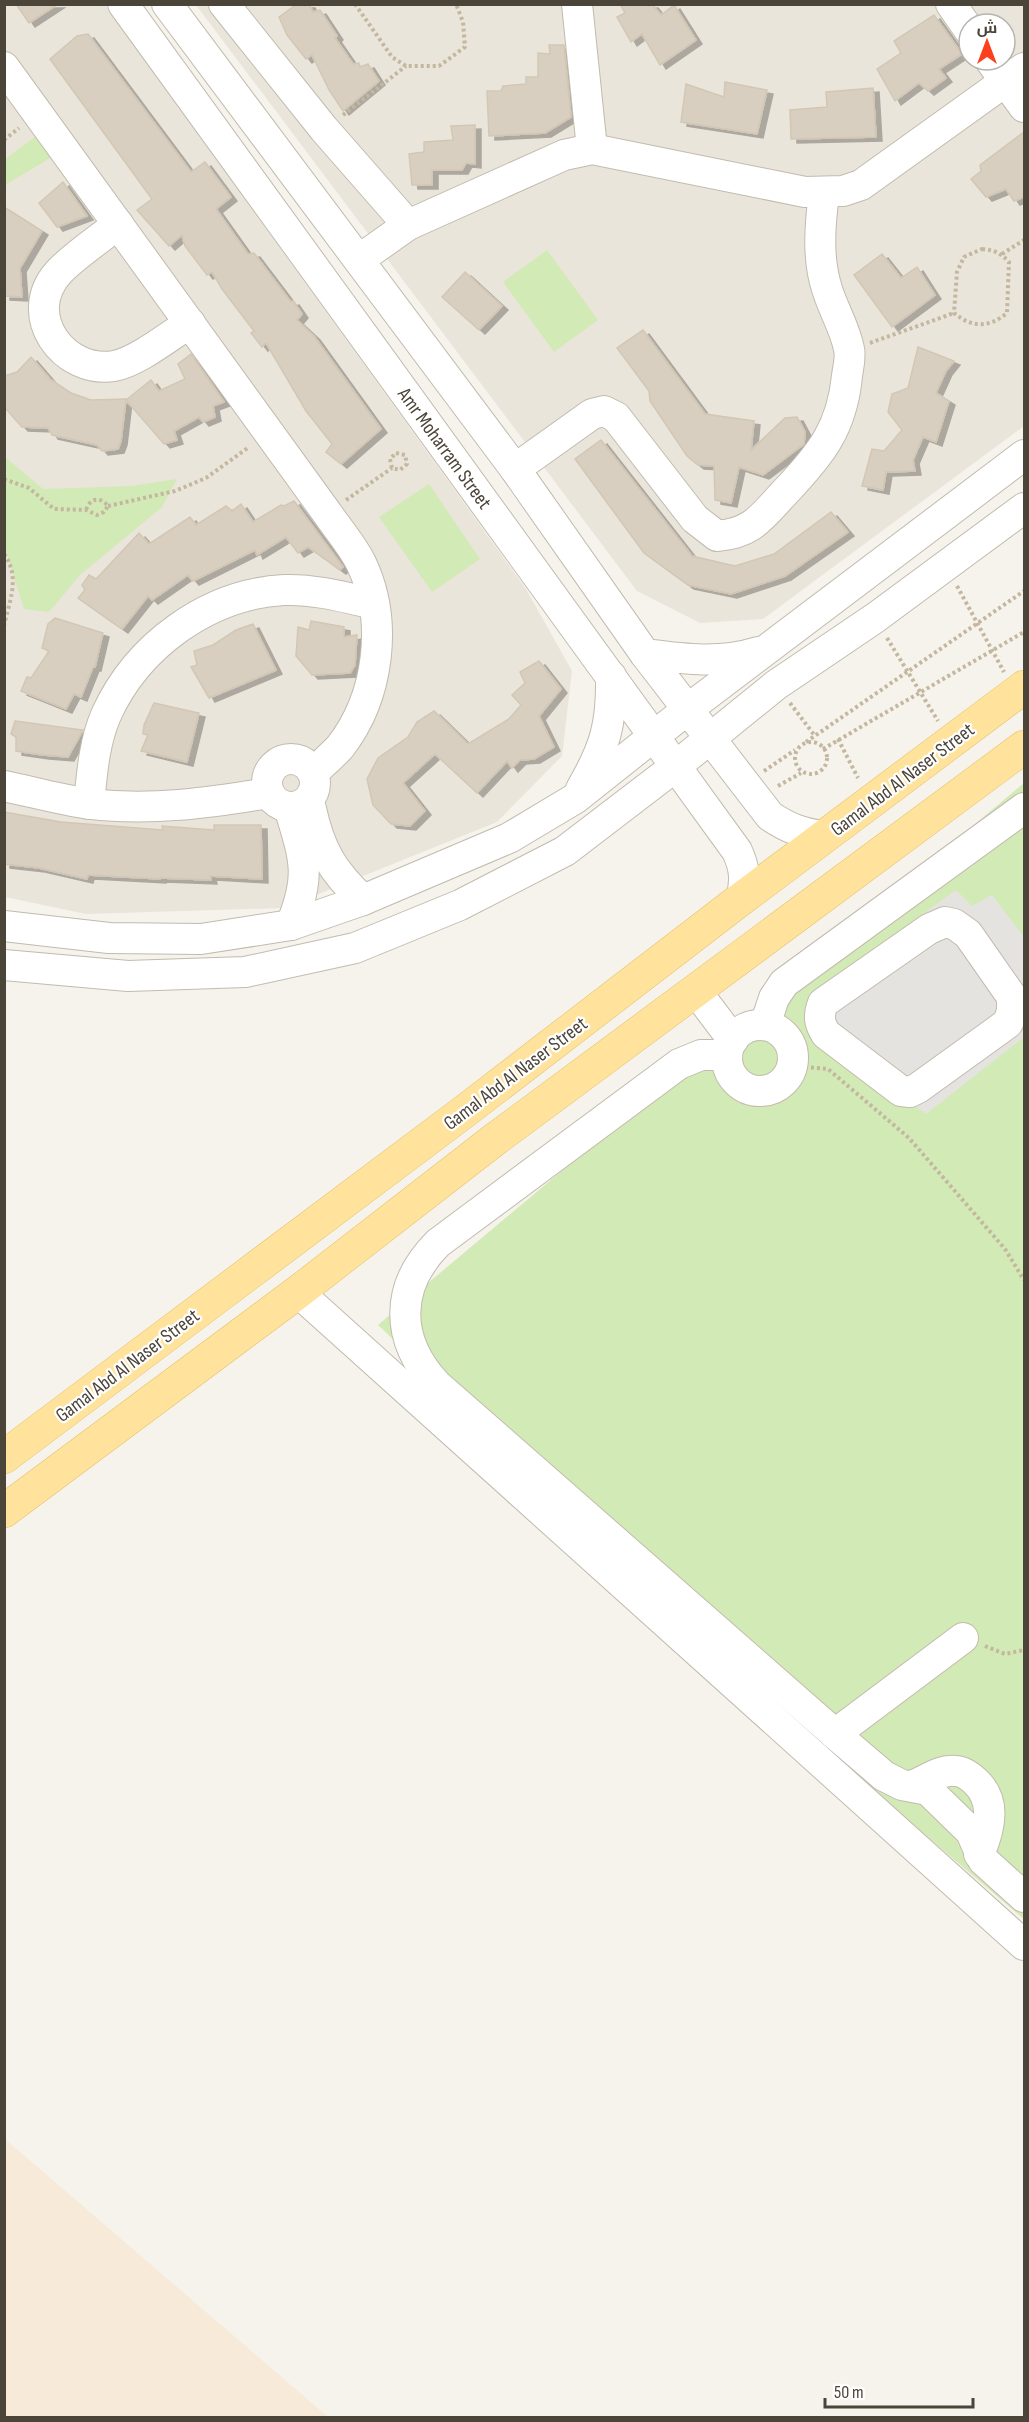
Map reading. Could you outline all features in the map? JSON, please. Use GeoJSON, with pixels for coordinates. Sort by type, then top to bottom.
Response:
{"type":"FeatureCollection","features":[{"type":"Feature","properties":{"kind":"main road","name":"Gamal Abd Al Naser Street"},"geometry":{"type":"LineString","coordinates":[[4,1457],[1020,690]]}},
{"type":"Feature","properties":{"kind":"main road","name":"Gamal Abd Al Naser Street"},"geometry":{"type":"LineString","coordinates":[[4,1511],[298,1292],[494,1140],[1024,747]]}},
{"type":"Feature","properties":{"kind":"main road"},"geometry":{"type":"LineString","coordinates":[[465,1111],[468,1124],[476,1134],[494,1140]]}},
{"type":"Feature","properties":{"kind":"street","name":"Amr Moharram Street"},"geometry":{"type":"LineString","coordinates":[[123,4],[653,738],[738,851],[744,867],[745,885],[741,899]]}},
{"type":"Feature","properties":{"kind":"street"},"geometry":{"type":"LineString","coordinates":[[224,4],[230,15],[324,129],[408,225]]}},
{"type":"Feature","properties":{"kind":"street"},"geometry":{"type":"LineString","coordinates":[[577,4],[592,149]]}},
{"type":"Feature","properties":{"kind":"street"},"geometry":{"type":"LineString","coordinates":[[169,6],[515,469],[645,654],[770,816],[806,834],[825,836]]}},
{"type":"Feature","properties":{"kind":"street"},"geometry":{"type":"LineString","coordinates":[[4,67],[269,432],[361,563],[374,604],[377,645],[372,682],[359,716],[339,747],[295,793],[175,805],[89,804],[4,786]]}},
{"type":"Feature","properties":{"kind":"street"},"geometry":{"type":"LineString","coordinates":[[360,259],[408,225],[564,155],[592,149],[805,192],[843,191],[861,185],[1004,72]]}},
{"type":"Feature","properties":{"kind":"street"},"geometry":{"type":"LineString","coordinates":[[1008,72],[1024,107]]}},
{"type":"Feature","properties":{"kind":"street"},"geometry":{"type":"LineString","coordinates":[[515,469],[591,414],[604,411],[616,417],[695,519],[717,536],[735,535],[752,527],[817,458],[835,427],[846,392],[850,350],[826,287],[821,256],[820,225],[824,193]]}},
{"type":"Feature","properties":{"kind":"street"},"geometry":{"type":"LineString","coordinates":[[118,224],[57,273],[48,289],[44,306],[46,325],[53,341],[65,354],[81,364],[99,367],[117,365],[134,358],[190,323]]}},
{"type":"Feature","properties":{"kind":"street"},"geometry":{"type":"LineString","coordinates":[[4,926],[109,938],[201,939],[291,925],[363,900],[509,838],[576,798],[688,709],[1024,455]]}},
{"type":"Feature","properties":{"kind":"street"},"geometry":{"type":"LineString","coordinates":[[4,965],[128,976],[245,972],[355,948],[460,905],[565,851],[676,766],[776,685],[875,618],[1024,508]]}},
{"type":"Feature","properties":{"kind":"street"},"geometry":{"type":"LineString","coordinates":[[89,804],[93,758],[106,715],[129,676],[159,642],[197,616],[239,598],[272,592],[284,590],[330,593],[374,604]]}},
{"type":"Feature","properties":{"kind":"street"},"geometry":{"type":"LineString","coordinates":[[645,654],[710,661],[740,658],[766,650]]}},
{"type":"Feature","properties":{"kind":"street"},"geometry":{"type":"LineString","coordinates":[[576,798],[593,769],[606,739],[612,708],[610,676]]}},
{"type":"Feature","properties":{"kind":"street"},"geometry":{"type":"LineString","coordinates":[[295,793],[327,860],[342,881],[363,900]]}},
{"type":"Feature","properties":{"kind":"street"},"geometry":{"type":"LineString","coordinates":[[291,925],[302,897],[305,871],[295,793]]}},
{"type":"Feature","properties":{"kind":"street"},"geometry":{"type":"LineString","coordinates":[[1024,808],[784,983],[743,1037],[728,1066],[732,1076],[740,1084],[750,1089],[760,1091],[781,1084],[789,1076],[792,1055],[785,1035],[743,1037],[679,1064],[438,1243],[425,1256],[412,1279],[405,1305],[405,1323],[415,1357],[437,1384],[884,1776],[893,1781],[928,1790],[971,1833],[979,1854],[988,1866],[1024,1896]]}},
{"type":"Feature","properties":{"kind":"street"},"geometry":{"type":"LineString","coordinates":[[792,1055],[820,1025],[819,1014],[823,1003],[929,929],[945,922],[954,924],[968,934],[1012,997],[1013,1004],[1008,1023],[918,1089],[910,1092],[897,1089],[826,1034],[820,1025]]}},
{"type":"Feature","properties":{"kind":"street"},"geometry":{"type":"LineString","coordinates":[[704,985],[743,1037]]}},
{"type":"Feature","properties":{"kind":"street"},"geometry":{"type":"LineString","coordinates":[[298,1292],[1024,1945]]}},
{"type":"Feature","properties":{"kind":"street"},"geometry":{"type":"LineString","coordinates":[[835,1734],[963,1638]]}},
{"type":"Feature","properties":{"kind":"street"},"geometry":{"type":"LineString","coordinates":[[911,1786],[940,1773],[954,1771],[970,1776],[983,1788],[989,1803],[989,1820],[986,1838],[979,1854]]}},
{"type":"Feature","properties":{"kind":"path"},"geometry":{"type":"LineString","coordinates":[[355,4],[392,57],[406,66],[439,66],[465,47],[463,22],[456,4]]}},
{"type":"Feature","properties":{"kind":"path"},"geometry":{"type":"LineString","coordinates":[[324,129],[406,66]]}},
{"type":"Feature","properties":{"kind":"path"},"geometry":{"type":"LineString","coordinates":[[1002,255],[1024,240]]}},
{"type":"Feature","properties":{"kind":"path"},"geometry":{"type":"LineString","coordinates":[[982,249],[993,250],[1002,255],[1009,262],[1007,313],[998,321],[987,325],[975,325],[954,313],[957,272],[964,257],[982,249]]}},
{"type":"Feature","properties":{"kind":"path"},"geometry":{"type":"LineString","coordinates":[[850,350],[954,313]]}},
{"type":"Feature","properties":{"kind":"path"},"geometry":{"type":"LineString","coordinates":[[4,479],[29,488],[54,509],[86,510],[93,514],[100,514],[108,506],[124,500],[175,491],[206,478],[269,432]]}},
{"type":"Feature","properties":{"kind":"path"},"geometry":{"type":"LineString","coordinates":[[327,513],[392,468],[400,470],[407,464],[405,455],[396,453],[390,459],[392,468]]}},
{"type":"Feature","properties":{"kind":"path"},"geometry":{"type":"LineString","coordinates":[[86,510],[89,503],[96,499],[103,500],[108,506]]}},
{"type":"Feature","properties":{"kind":"path"},"geometry":{"type":"LineString","coordinates":[[4,554],[10,561],[13,579],[12,598],[4,626]]}},
{"type":"Feature","properties":{"kind":"path"},"geometry":{"type":"LineString","coordinates":[[946,566],[993,651],[1020,690]]}},
{"type":"Feature","properties":{"kind":"path"},"geometry":{"type":"LineString","coordinates":[[746,783],[1024,591]]}},
{"type":"Feature","properties":{"kind":"path"},"geometry":{"type":"LineString","coordinates":[[875,618],[951,742]]}},
{"type":"Feature","properties":{"kind":"path"},"geometry":{"type":"LineString","coordinates":[[823,749],[1024,632]]}},
{"type":"Feature","properties":{"kind":"path"},"geometry":{"type":"LineString","coordinates":[[776,685],[815,736]]}},
{"type":"Feature","properties":{"kind":"path"},"geometry":{"type":"LineString","coordinates":[[838,739],[871,802]]}},
{"type":"Feature","properties":{"kind":"path"},"geometry":{"type":"LineString","coordinates":[[796,750],[795,763],[801,772],[815,774],[826,766],[827,754],[819,743],[806,742]]}},
{"type":"Feature","properties":{"kind":"path"},"geometry":{"type":"LineString","coordinates":[[792,1055],[828,1069],[909,1138],[1005,1249],[1024,1280]]}},
{"type":"Feature","properties":{"kind":"path"},"geometry":{"type":"LineString","coordinates":[[963,1638],[1005,1654],[1024,1650]]}},
{"type":"Feature","properties":{"kind":"shaded area"},"geometry":{"type":"Polygon","coordinates":[[[4,5],[105,5],[526,589],[572,671],[562,756],[497,822],[284,908],[86,914],[5,897],[4,5]]]}},
{"type":"Feature","properties":{"kind":"shaded area"},"geometry":{"type":"Polygon","coordinates":[[[196,5],[1024,5],[1024,426],[763,619],[700,623],[637,591],[196,5]]]}},
{"type":"Feature","properties":{"kind":"shaded area"},"geometry":{"type":"Polygon","coordinates":[[[956,890],[972,906],[992,895],[1024,937],[1024,1037],[926,1114],[838,1050],[815,1020],[810,996],[956,890]]]}},
{"type":"Feature","properties":{"kind":"shaded area"},"geometry":{"type":"Polygon","coordinates":[[[5,2139],[328,2417],[5,2417],[5,2139]]]}},
{"type":"Feature","properties":{"kind":"green space"},"geometry":{"type":"Polygon","coordinates":[[[40,133],[57,154],[5,185],[4,160],[40,133]]]}},
{"type":"Feature","properties":{"kind":"green space"},"geometry":{"type":"Polygon","coordinates":[[[547,250],[598,320],[554,352],[503,282],[547,250]]]}},
{"type":"Feature","properties":{"kind":"green space"},"geometry":{"type":"Polygon","coordinates":[[[5,457],[43,489],[132,486],[177,479],[162,507],[80,575],[49,612],[24,609],[5,549],[5,457]]]}},
{"type":"Feature","properties":{"kind":"green space"},"geometry":{"type":"Polygon","coordinates":[[[429,484],[480,559],[432,592],[379,517],[429,484]]]}},
{"type":"Feature","properties":{"kind":"green space"},"geometry":{"type":"Polygon","coordinates":[[[1024,783],[1024,1919],[815,1741],[378,1325],[1024,783]]]}},
{"type":"Feature","properties":{"kind":"building"},"geometry":{"type":"Polygon","coordinates":[[[16,4],[58,4],[29,23],[16,4]]]}},
{"type":"Feature","properties":{"kind":"building"},"geometry":{"type":"Polygon","coordinates":[[[297,4],[309,4],[313,12],[320,10],[337,36],[335,38],[353,64],[359,63],[360,67],[368,64],[379,81],[343,111],[329,90],[312,55],[306,59],[287,35],[279,17],[297,4]]]}},
{"type":"Feature","properties":{"kind":"building"},"geometry":{"type":"Polygon","coordinates":[[[620,4],[652,4],[661,15],[674,5],[696,40],[660,65],[642,34],[631,42],[617,17],[625,13],[620,4]]]}},
{"type":"Feature","properties":{"kind":"building"},"geometry":{"type":"Polygon","coordinates":[[[934,15],[957,47],[957,57],[939,69],[946,78],[928,91],[919,83],[895,101],[877,69],[901,53],[894,41],[934,15]]]}},
{"type":"Feature","properties":{"kind":"building"},"geometry":{"type":"Polygon","coordinates":[[[88,34],[191,172],[205,162],[231,197],[216,209],[248,254],[254,253],[291,302],[293,301],[302,314],[297,320],[314,336],[381,429],[341,464],[326,452],[332,444],[306,411],[266,343],[262,347],[251,333],[254,331],[212,272],[207,275],[185,246],[182,235],[169,246],[137,210],[152,199],[50,59],[77,36],[88,34]]]}},
{"type":"Feature","properties":{"kind":"building"},"geometry":{"type":"Polygon","coordinates":[[[549,45],[564,45],[571,117],[545,133],[489,136],[487,91],[501,91],[503,86],[526,84],[526,77],[538,77],[538,53],[550,54],[549,45]]]}},
{"type":"Feature","properties":{"kind":"building"},"geometry":{"type":"Polygon","coordinates":[[[725,82],[767,90],[757,134],[681,122],[686,84],[724,97],[725,82]]]}},
{"type":"Feature","properties":{"kind":"building"},"geometry":{"type":"Polygon","coordinates":[[[873,88],[876,137],[791,139],[790,110],[827,107],[826,92],[873,88]]]}},
{"type":"Feature","properties":{"kind":"building"},"geometry":{"type":"Polygon","coordinates":[[[475,125],[475,164],[466,163],[462,170],[432,170],[432,185],[412,185],[409,154],[424,152],[424,142],[453,140],[451,126],[475,125]]]}},
{"type":"Feature","properties":{"kind":"building"},"geometry":{"type":"Polygon","coordinates":[[[1024,132],[1024,197],[1014,201],[1006,189],[986,197],[971,179],[981,171],[980,165],[1024,132]]]}},
{"type":"Feature","properties":{"kind":"building"},"geometry":{"type":"Polygon","coordinates":[[[63,182],[87,216],[57,227],[39,203],[63,182]]]}},
{"type":"Feature","properties":{"kind":"building"},"geometry":{"type":"Polygon","coordinates":[[[4,207],[42,231],[20,268],[22,297],[4,296],[4,207]]]}},
{"type":"Feature","properties":{"kind":"building"},"geometry":{"type":"Polygon","coordinates":[[[882,254],[901,278],[917,267],[935,295],[892,327],[854,275],[882,254]]]}},
{"type":"Feature","properties":{"kind":"building"},"geometry":{"type":"Polygon","coordinates":[[[465,272],[502,306],[479,330],[442,297],[465,272]]]}},
{"type":"Feature","properties":{"kind":"building"},"geometry":{"type":"Polygon","coordinates":[[[643,330],[705,414],[754,421],[751,450],[785,418],[797,417],[805,432],[804,444],[763,475],[739,467],[731,503],[715,500],[714,466],[698,465],[687,456],[650,401],[649,391],[617,348],[643,330]]]}},
{"type":"Feature","properties":{"kind":"building"},"geometry":{"type":"Polygon","coordinates":[[[918,347],[954,361],[946,371],[936,393],[949,401],[936,442],[923,437],[913,460],[915,471],[886,472],[883,490],[862,486],[872,449],[884,451],[902,430],[888,412],[892,394],[908,388],[918,347]]]}},
{"type":"Feature","properties":{"kind":"building"},"geometry":{"type":"Polygon","coordinates":[[[191,354],[224,402],[213,406],[215,417],[203,422],[199,417],[174,431],[177,440],[164,444],[126,400],[151,380],[159,391],[185,379],[178,364],[191,354]]]}},
{"type":"Feature","properties":{"kind":"building"},"geometry":{"type":"Polygon","coordinates":[[[31,357],[50,379],[71,393],[91,400],[126,399],[118,449],[102,451],[97,445],[52,435],[48,428],[22,427],[4,407],[4,376],[17,372],[31,357]]]}},
{"type":"Feature","properties":{"kind":"building"},"geometry":{"type":"Polygon","coordinates":[[[601,440],[692,556],[735,566],[774,554],[831,512],[848,532],[785,576],[731,594],[688,585],[644,553],[575,459],[601,440]]]}},
{"type":"Feature","properties":{"kind":"building"},"geometry":{"type":"Polygon","coordinates":[[[294,501],[343,567],[340,570],[308,547],[298,553],[286,537],[257,555],[255,550],[193,581],[188,575],[152,600],[148,596],[122,629],[78,598],[85,590],[82,585],[89,575],[96,579],[139,533],[149,544],[190,517],[196,525],[226,506],[232,511],[241,504],[253,522],[281,505],[284,506],[294,501]]]}},
{"type":"Feature","properties":{"kind":"building"},"geometry":{"type":"Polygon","coordinates":[[[55,618],[103,633],[95,667],[93,667],[81,697],[74,694],[66,709],[21,691],[27,677],[31,678],[49,651],[42,648],[48,624],[55,618]]]}},
{"type":"Feature","properties":{"kind":"building"},"geometry":{"type":"Polygon","coordinates":[[[311,621],[344,627],[344,637],[357,635],[355,665],[350,673],[312,675],[296,656],[298,627],[309,630],[311,621]]]}},
{"type":"Feature","properties":{"kind":"building"},"geometry":{"type":"Polygon","coordinates":[[[253,624],[276,670],[209,698],[191,667],[197,665],[194,651],[213,645],[236,630],[253,624]]]}},
{"type":"Feature","properties":{"kind":"building"},"geometry":{"type":"Polygon","coordinates":[[[539,661],[561,689],[539,716],[554,747],[534,759],[520,760],[512,768],[507,761],[477,793],[435,754],[403,783],[425,811],[410,826],[391,824],[373,805],[367,779],[378,758],[408,737],[417,722],[434,711],[468,744],[509,719],[521,705],[512,695],[525,683],[520,672],[539,661]]]}},
{"type":"Feature","properties":{"kind":"building"},"geometry":{"type":"Polygon","coordinates":[[[154,703],[199,713],[187,762],[141,751],[148,735],[143,734],[144,725],[154,703]]]}},
{"type":"Feature","properties":{"kind":"building"},"geometry":{"type":"Polygon","coordinates":[[[15,721],[83,730],[68,757],[43,755],[16,751],[16,737],[11,734],[15,721]]]}},
{"type":"Feature","properties":{"kind":"building"},"geometry":{"type":"Polygon","coordinates":[[[4,812],[61,822],[163,830],[162,826],[214,830],[214,825],[261,825],[262,879],[210,876],[211,880],[160,879],[88,875],[87,879],[39,868],[4,864],[4,812]]]}}]}
